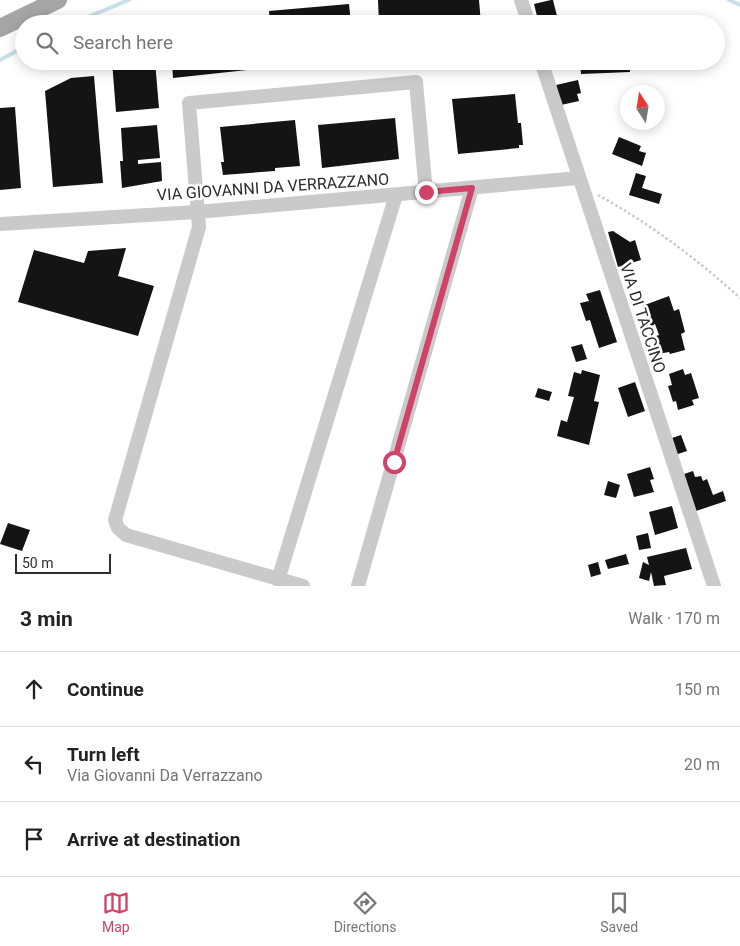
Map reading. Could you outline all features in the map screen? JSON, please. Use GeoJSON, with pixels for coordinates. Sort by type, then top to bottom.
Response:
{"type":"FeatureCollection","features":[{"type":"Feature","properties":{"kind":"main road"},"geometry":{"type":"LineString","coordinates":[[27,15],[58,0]]}},
{"type":"Feature","properties":{"kind":"main road"},"geometry":{"type":"LineString","coordinates":[[0,28],[15,21]]}},
{"type":"Feature","properties":{"kind":"street"},"geometry":{"type":"LineString","coordinates":[[521,0],[526,15]]}},
{"type":"Feature","properties":{"kind":"street","name":"VIA DI TACCINO"},"geometry":{"type":"LineString","coordinates":[[544,70],[714,586]]}},
{"type":"Feature","properties":{"kind":"street"},"geometry":{"type":"LineString","coordinates":[[303,586],[126,536],[118,528],[115,520],[198,227],[189,103],[416,82],[426,192]]}},
{"type":"Feature","properties":{"kind":"street","name":"VIA GIOVANNI DA VERRAZZANO"},"geometry":{"type":"LineString","coordinates":[[0,224],[197,212],[472,188],[580,182]]}},
{"type":"Feature","properties":{"kind":"street"},"geometry":{"type":"LineString","coordinates":[[358,586],[472,188]]}},
{"type":"Feature","properties":{"kind":"street"},"geometry":{"type":"LineString","coordinates":[[278,580],[396,195]]}},
{"type":"Feature","properties":{"kind":"path"},"geometry":{"type":"LineString","coordinates":[[580,182],[642,222],[722,281],[740,298]]}},
{"type":"Feature","properties":{"kind":"building"},"geometry":{"type":"Polygon","coordinates":[[[378,0],[479,0],[480,15],[379,15],[378,0]]]}},
{"type":"Feature","properties":{"kind":"building"},"geometry":{"type":"Polygon","coordinates":[[[553,0],[557,15],[537,15],[534,4],[553,0]]]}},
{"type":"Feature","properties":{"kind":"building"},"geometry":{"type":"Polygon","coordinates":[[[349,4],[350,15],[269,15],[269,11],[349,4]]]}},
{"type":"Feature","properties":{"kind":"building"},"geometry":{"type":"Polygon","coordinates":[[[113,70],[156,70],[159,108],[116,112],[113,70]]]}},
{"type":"Feature","properties":{"kind":"building"},"geometry":{"type":"Polygon","coordinates":[[[173,70],[247,70],[173,78],[173,70]]]}},
{"type":"Feature","properties":{"kind":"building"},"geometry":{"type":"Polygon","coordinates":[[[581,70],[630,70],[630,72],[581,74],[581,70]]]}},
{"type":"Feature","properties":{"kind":"building"},"geometry":{"type":"Polygon","coordinates":[[[94,76],[103,183],[53,187],[45,91],[71,78],[94,76]]]}},
{"type":"Feature","properties":{"kind":"building"},"geometry":{"type":"Polygon","coordinates":[[[578,80],[581,93],[577,94],[579,101],[561,105],[556,85],[578,80]]]}},
{"type":"Feature","properties":{"kind":"building"},"geometry":{"type":"Polygon","coordinates":[[[515,94],[518,123],[521,123],[523,145],[519,145],[519,148],[458,154],[452,99],[515,94]]]}},
{"type":"Feature","properties":{"kind":"building"},"geometry":{"type":"Polygon","coordinates":[[[15,107],[21,188],[0,190],[0,108],[15,107]]]}},
{"type":"Feature","properties":{"kind":"building"},"geometry":{"type":"Polygon","coordinates":[[[395,118],[399,159],[322,168],[318,125],[395,118]]]}},
{"type":"Feature","properties":{"kind":"building"},"geometry":{"type":"Polygon","coordinates":[[[295,120],[300,166],[275,168],[275,171],[223,175],[221,162],[224,162],[220,127],[295,120]]]}},
{"type":"Feature","properties":{"kind":"building"},"geometry":{"type":"Polygon","coordinates":[[[157,125],[160,158],[138,160],[138,164],[161,162],[162,181],[122,188],[120,161],[123,161],[121,128],[157,125]]]}},
{"type":"Feature","properties":{"kind":"building"},"geometry":{"type":"Polygon","coordinates":[[[619,137],[641,146],[639,151],[646,153],[642,166],[612,154],[619,137]]]}},
{"type":"Feature","properties":{"kind":"building"},"geometry":{"type":"Polygon","coordinates":[[[636,173],[646,176],[642,188],[662,194],[659,204],[629,195],[636,173]]]}},
{"type":"Feature","properties":{"kind":"building"},"geometry":{"type":"Polygon","coordinates":[[[613,231],[630,242],[635,240],[641,260],[618,267],[608,232],[613,231]]]}},
{"type":"Feature","properties":{"kind":"building"},"geometry":{"type":"Polygon","coordinates":[[[126,248],[118,276],[154,286],[138,336],[18,302],[34,250],[84,263],[88,251],[126,248]]]}},
{"type":"Feature","properties":{"kind":"building"},"geometry":{"type":"Polygon","coordinates":[[[600,290],[617,342],[599,348],[590,320],[586,321],[580,303],[589,301],[586,294],[600,290]]]}},
{"type":"Feature","properties":{"kind":"building"},"geometry":{"type":"Polygon","coordinates":[[[669,296],[674,311],[679,309],[685,332],[681,334],[685,350],[670,354],[669,352],[658,354],[653,337],[659,335],[655,324],[650,327],[642,306],[669,296]]]}},
{"type":"Feature","properties":{"kind":"building"},"geometry":{"type":"Polygon","coordinates":[[[582,344],[587,359],[576,362],[571,347],[582,344]]]}},
{"type":"Feature","properties":{"kind":"building"},"geometry":{"type":"Polygon","coordinates":[[[683,369],[685,375],[691,373],[699,398],[692,400],[694,405],[678,410],[676,401],[673,402],[668,386],[672,385],[669,374],[683,369]]]}},
{"type":"Feature","properties":{"kind":"building"},"geometry":{"type":"Polygon","coordinates":[[[582,370],[600,375],[594,401],[599,402],[589,445],[557,436],[561,420],[567,422],[574,397],[568,396],[574,372],[581,374],[582,370]]]}},
{"type":"Feature","properties":{"kind":"building"},"geometry":{"type":"Polygon","coordinates":[[[635,382],[645,411],[628,417],[618,388],[635,382]]]}},
{"type":"Feature","properties":{"kind":"building"},"geometry":{"type":"Polygon","coordinates":[[[538,388],[552,392],[549,401],[535,397],[538,388]]]}},
{"type":"Feature","properties":{"kind":"building"},"geometry":{"type":"Polygon","coordinates":[[[681,435],[687,451],[675,455],[669,439],[681,435]]]}},
{"type":"Feature","properties":{"kind":"building"},"geometry":{"type":"Polygon","coordinates":[[[650,467],[654,479],[650,480],[654,492],[634,497],[627,474],[650,467]]]}},
{"type":"Feature","properties":{"kind":"building"},"geometry":{"type":"Polygon","coordinates":[[[693,471],[695,477],[701,476],[703,481],[707,479],[713,495],[723,491],[726,501],[696,511],[684,474],[693,471]]]}},
{"type":"Feature","properties":{"kind":"building"},"geometry":{"type":"Polygon","coordinates":[[[608,481],[620,485],[616,498],[604,495],[608,481]]]}},
{"type":"Feature","properties":{"kind":"building"},"geometry":{"type":"Polygon","coordinates":[[[672,506],[678,528],[655,535],[649,512],[672,506]]]}},
{"type":"Feature","properties":{"kind":"building"},"geometry":{"type":"Polygon","coordinates":[[[8,523],[30,530],[22,551],[0,544],[8,523]]]}},
{"type":"Feature","properties":{"kind":"building"},"geometry":{"type":"Polygon","coordinates":[[[648,533],[651,548],[639,550],[636,536],[648,533]]]}},
{"type":"Feature","properties":{"kind":"building"},"geometry":{"type":"Polygon","coordinates":[[[686,548],[692,569],[664,576],[666,585],[654,586],[651,572],[649,581],[639,578],[643,562],[649,565],[647,557],[686,548]]]}},
{"type":"Feature","properties":{"kind":"building"},"geometry":{"type":"Polygon","coordinates":[[[626,554],[629,564],[608,569],[605,560],[626,554]]]}},
{"type":"Feature","properties":{"kind":"building"},"geometry":{"type":"Polygon","coordinates":[[[598,562],[601,574],[591,577],[588,565],[598,562]]]}},
{"type":"Feature","properties":{"kind":"waterway"},"geometry":{"type":"LineString","coordinates":[[93,15],[129,0]]}},
{"type":"Feature","properties":{"kind":"waterway"},"geometry":{"type":"LineString","coordinates":[[729,0],[740,5]]}},
{"type":"Feature","properties":{"kind":"waterway"},"geometry":{"type":"LineString","coordinates":[[0,60],[15,52]]}},
{"type":"Feature","properties":{"kind":"route"},"geometry":{"type":"LineString","coordinates":[[394,462],[472,188],[426,192]]}}]}
